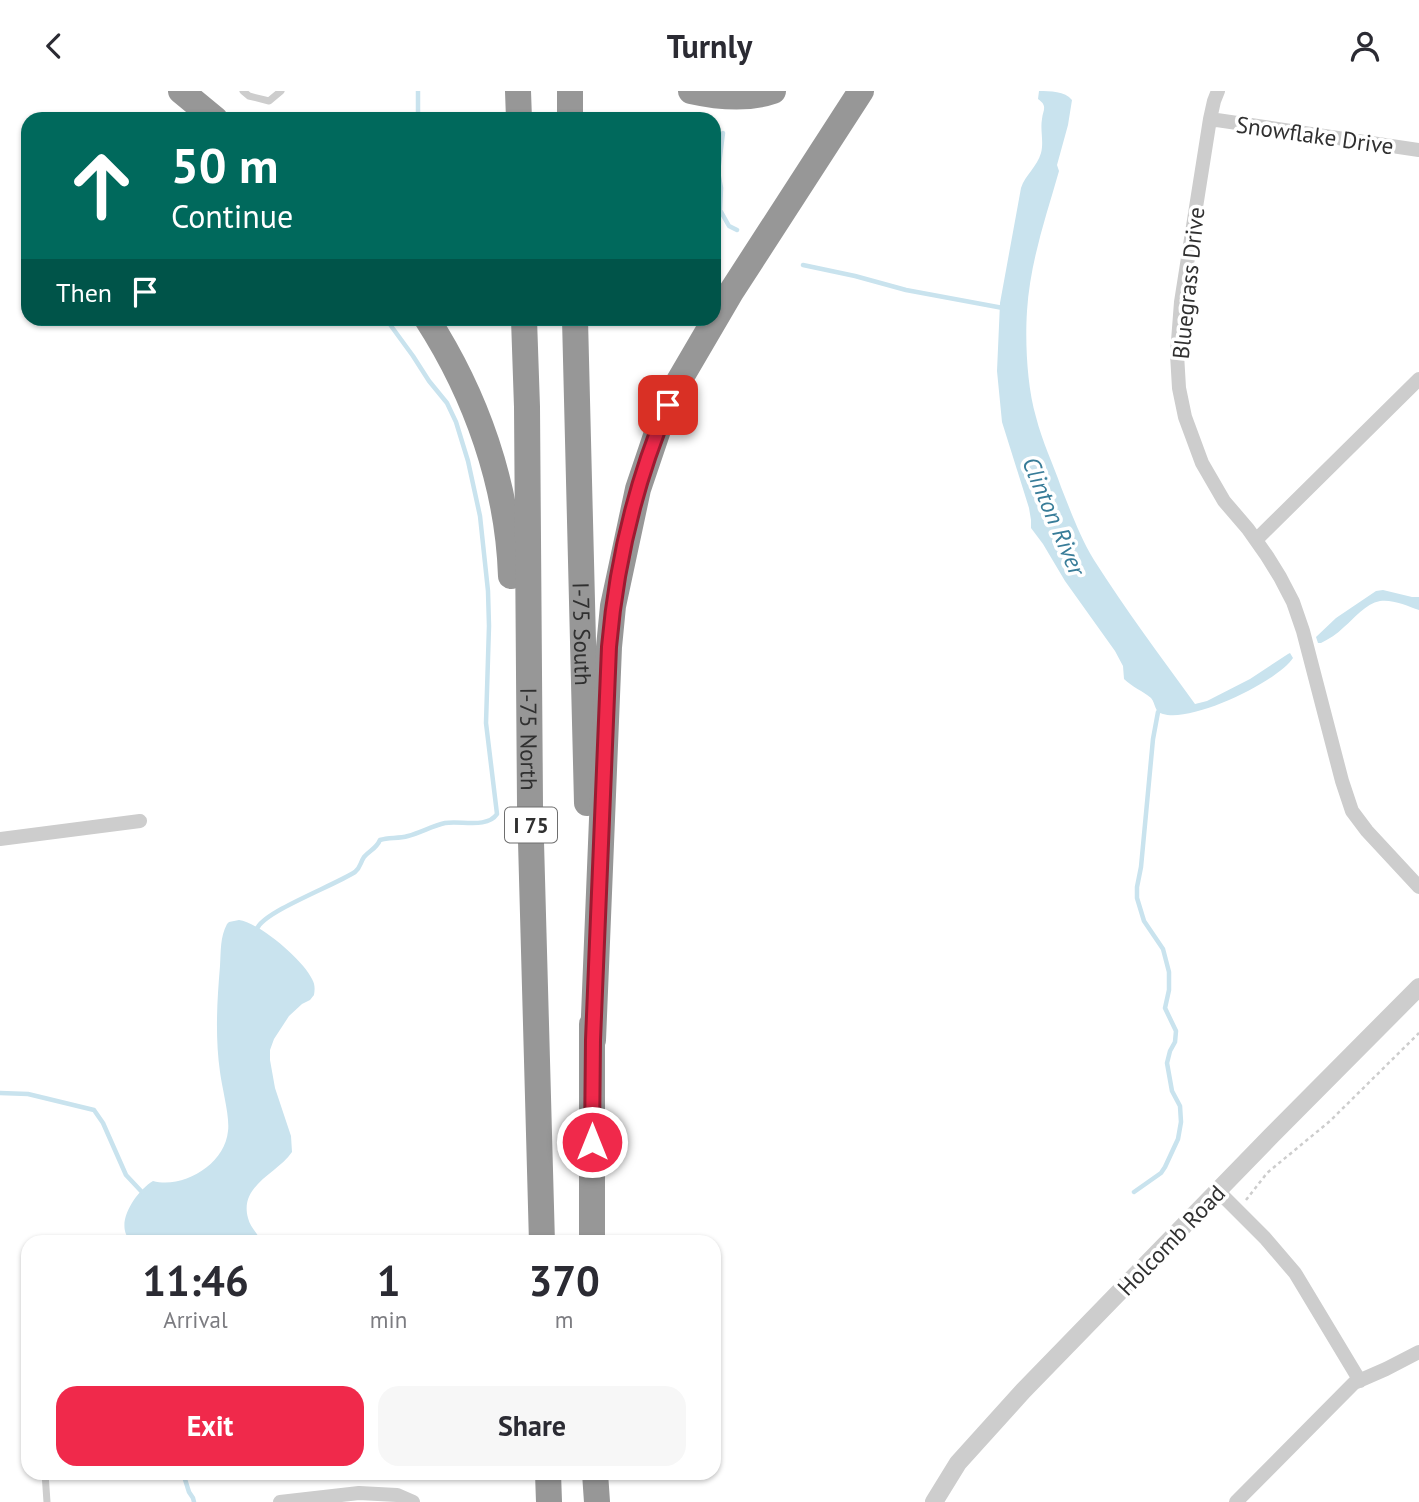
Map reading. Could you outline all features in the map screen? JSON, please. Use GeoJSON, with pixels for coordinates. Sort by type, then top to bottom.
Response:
{"type":"FeatureCollection","features":[{"type":"Feature","properties":{"kind":"highway"},"geometry":{"type":"LineString","coordinates":[[181,91],[206,112]]}},
{"type":"Feature","properties":{"kind":"highway"},"geometry":{"type":"LineString","coordinates":[[518,91],[519,112]]}},
{"type":"Feature","properties":{"kind":"highway"},"geometry":{"type":"LineString","coordinates":[[570,91],[570,112]]}},
{"type":"Feature","properties":{"kind":"highway"},"geometry":{"type":"LineString","coordinates":[[691,91],[733,97],[773,91]]}},
{"type":"Feature","properties":{"kind":"highway"},"geometry":{"type":"LineString","coordinates":[[721,310],[861,91]]}},
{"type":"Feature","properties":{"kind":"highway"},"geometry":{"type":"LineString","coordinates":[[432,326],[461,378],[474,409],[496,472],[503,504],[510,547],[516,733],[530,805]]}},
{"type":"Feature","properties":{"kind":"highway","name":"I-75 North"},"geometry":{"type":"LineString","coordinates":[[524,326],[530,805],[542,1235]]}},
{"type":"Feature","properties":{"kind":"highway","name":"I-75 South"},"geometry":{"type":"LineString","coordinates":[[575,326],[593,1040],[592,1235]]}},
{"type":"Feature","properties":{"kind":"highway"},"geometry":{"type":"LineString","coordinates":[[593,1040],[613,605],[638,489],[660,424],[676,386],[712,326]]}},
{"type":"Feature","properties":{"kind":"highway"},"geometry":{"type":"LineString","coordinates":[[548,1480],[549,1502]]}},
{"type":"Feature","properties":{"kind":"highway"},"geometry":{"type":"LineString","coordinates":[[595,1480],[597,1502]]}},
{"type":"Feature","properties":{"kind":"street","name":"Bluegrass Drive"},"geometry":{"type":"LineString","coordinates":[[1218,91],[1210,119],[1181,302],[1177,353],[1179,388],[1185,417],[1202,463],[1224,501],[1256,540],[1293,602],[1352,811],[1419,887]]}},
{"type":"Feature","properties":{"kind":"street","name":"Snowflake Drive"},"geometry":{"type":"LineString","coordinates":[[1210,119],[1419,150]]}},
{"type":"Feature","properties":{"kind":"street"},"geometry":{"type":"LineString","coordinates":[[1256,540],[1419,379]]}},
{"type":"Feature","properties":{"kind":"street"},"geometry":{"type":"LineString","coordinates":[[0,839],[140,821]]}},
{"type":"Feature","properties":{"kind":"street","name":"Holcomb Road"},"geometry":{"type":"LineString","coordinates":[[934,1502],[958,1463],[1023,1391],[1419,987]]}},
{"type":"Feature","properties":{"kind":"street"},"geometry":{"type":"LineString","coordinates":[[1218,1191],[1295,1273],[1360,1381]]}},
{"type":"Feature","properties":{"kind":"street"},"geometry":{"type":"LineString","coordinates":[[1236,1502],[1354,1383],[1419,1352]]}},
{"type":"Feature","properties":{"kind":"street"},"geometry":{"type":"LineString","coordinates":[[280,1502],[359,1493],[397,1495],[413,1502]]}},
{"type":"Feature","properties":{"kind":"lane"},"geometry":{"type":"LineString","coordinates":[[243,91],[249,96],[269,101],[281,91]]}},
{"type":"Feature","properties":{"kind":"lane"},"geometry":{"type":"LineString","coordinates":[[45,1480],[47,1502]]}},
{"type":"Feature","properties":{"kind":"path"},"geometry":{"type":"LineString","coordinates":[[1237,1211],[1267,1173],[1331,1121],[1419,1033]]}},
{"type":"Feature","properties":{"kind":"water","name":"Clinton River"},"geometry":{"type":"Polygon","coordinates":[[[1039,91],[1061,93],[1072,100],[1057,165],[1059,171],[1031,275],[1026,323],[1029,378],[1041,435],[1080,533],[1094,560],[1195,704],[1207,701],[1250,679],[1290,653],[1293,658],[1270,678],[1213,707],[1176,715],[1163,714],[1157,710],[1151,698],[1124,679],[1123,666],[1115,651],[1031,528],[1029,508],[1002,422],[997,371],[1000,303],[1021,188],[1037,163],[1042,149],[1044,108],[1038,99],[1039,91]]]}},
{"type":"Feature","properties":{"kind":"water"},"geometry":{"type":"Polygon","coordinates":[[[1376,591],[1419,597],[1419,610],[1400,603],[1380,601],[1360,612],[1336,634],[1318,643],[1316,637],[1336,618],[1376,591]]]}},
{"type":"Feature","properties":{"kind":"water"},"geometry":{"type":"Polygon","coordinates":[[[239,920],[269,935],[300,962],[313,981],[314,995],[289,1016],[270,1050],[275,1088],[291,1136],[292,1152],[254,1188],[249,1197],[248,1218],[257,1235],[126,1235],[125,1218],[134,1200],[146,1186],[153,1181],[165,1183],[190,1177],[211,1163],[225,1143],[228,1131],[227,1110],[218,1059],[217,1032],[221,944],[229,922],[239,920]]]}},
{"type":"Feature","properties":{"kind":"waterway"},"geometry":{"type":"LineString","coordinates":[[418,91],[418,112]]}},
{"type":"Feature","properties":{"kind":"waterway"},"geometry":{"type":"LineString","coordinates":[[721,149],[723,133]]}},
{"type":"Feature","properties":{"kind":"waterway"},"geometry":{"type":"LineString","coordinates":[[721,212],[729,226],[737,230]]}},
{"type":"Feature","properties":{"kind":"waterway"},"geometry":{"type":"LineString","coordinates":[[803,265],[906,290],[1003,308]]}},
{"type":"Feature","properties":{"kind":"waterway"},"geometry":{"type":"LineString","coordinates":[[258,927],[275,913],[355,872],[364,857],[380,840],[408,836],[445,823],[487,821],[497,814],[486,723],[488,591],[480,516],[456,422],[447,403],[391,326]]}},
{"type":"Feature","properties":{"kind":"waterway"},"geometry":{"type":"LineString","coordinates":[[1134,1192],[1161,1173],[1178,1139],[1181,1122],[1180,1106],[1172,1091],[1167,1063],[1176,1031],[1165,1008],[1169,972],[1163,949],[1144,921],[1137,898],[1158,712]]}},
{"type":"Feature","properties":{"kind":"waterway"},"geometry":{"type":"LineString","coordinates":[[0,1093],[28,1094],[94,1110],[103,1123],[126,1175],[141,1191]]}},
{"type":"Feature","properties":{"kind":"waterway"},"geometry":{"type":"LineString","coordinates":[[185,1480],[194,1502]]}},
{"type":"Feature","properties":{"kind":"route"},"geometry":{"type":"LineString","coordinates":[[592,1142],[593,1040],[613,605],[638,489],[668,405]]}}]}
